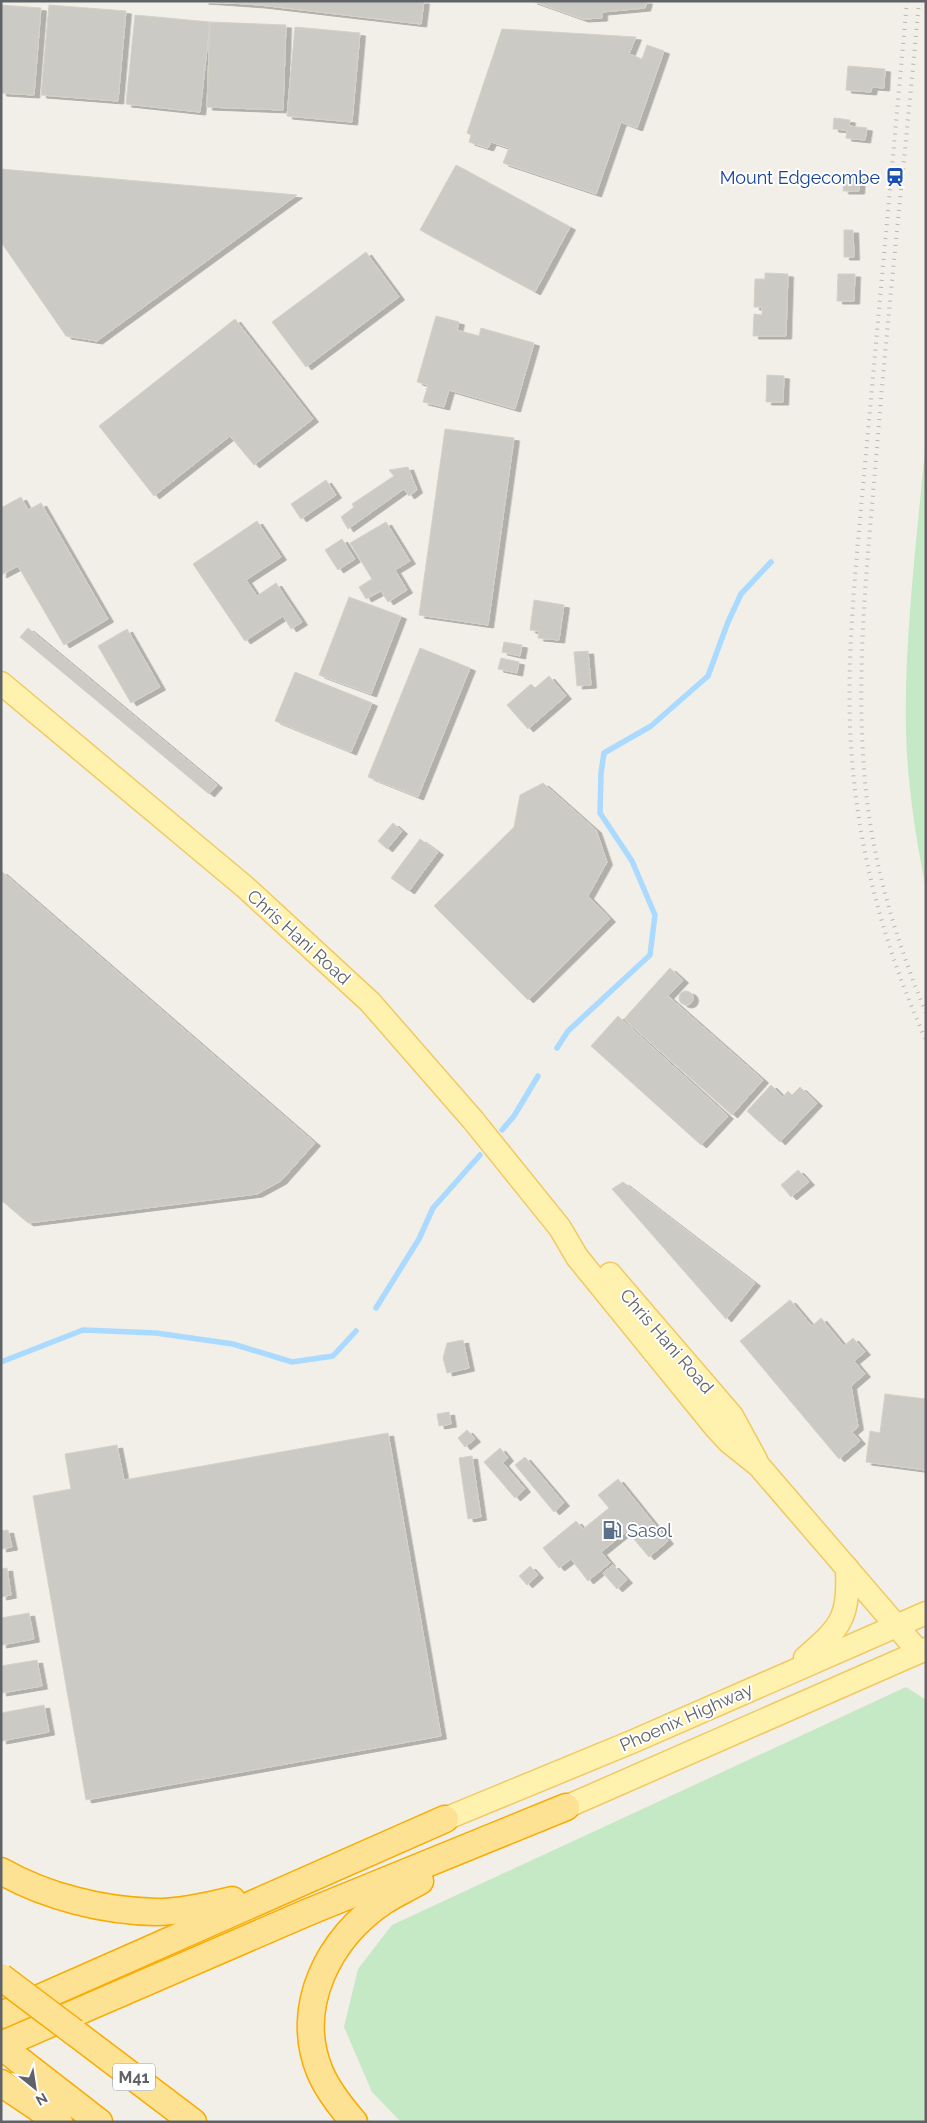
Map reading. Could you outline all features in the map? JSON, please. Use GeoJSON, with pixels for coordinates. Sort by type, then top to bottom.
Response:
{"type":"FeatureCollection","features":[{"type":"Feature","properties":{"kind":"highway"},"geometry":{"type":"LineString","coordinates":[[99,2122],[6,2050],[306,1913],[566,1807]]}},
{"type":"Feature","properties":{"kind":"highway"},"geometry":{"type":"LineString","coordinates":[[354,2122],[337,2101],[320,2072],[311,2038],[312,2001],[326,1964],[347,1932],[383,1902],[452,1864],[566,1807]]}},
{"type":"Feature","properties":{"kind":"highway"},"geometry":{"type":"LineString","coordinates":[[1,1871],[56,1895],[118,1910],[158,1912],[193,1909],[232,1900],[445,1819]]}},
{"type":"Feature","properties":{"kind":"highway"},"geometry":{"type":"LineString","coordinates":[[1,2015],[445,1819]]}},
{"type":"Feature","properties":{"kind":"highway","name":"M41"},"geometry":{"type":"LineString","coordinates":[[1,1976],[193,2122]]}},
{"type":"Feature","properties":{"kind":"highway"},"geometry":{"type":"LineString","coordinates":[[1,2083],[60,2122]]}},
{"type":"Feature","properties":{"kind":"main road","name":"Chris Hani Road"},"geometry":{"type":"LineString","coordinates":[[1,683],[245,887],[370,1002],[474,1120],[560,1228],[577,1257],[716,1428],[729,1442],[759,1466],[897,1626],[922,1651]]}},
{"type":"Feature","properties":{"kind":"main road"},"geometry":{"type":"LineString","coordinates":[[789,1672],[830,1637],[838,1626],[845,1612],[848,1597],[847,1568]]}},
{"type":"Feature","properties":{"kind":"main road","name":"Phoenix Highway"},"geometry":{"type":"LineString","coordinates":[[445,1819],[634,1741],[926,1613]]}},
{"type":"Feature","properties":{"kind":"main road","name":"Phoenix Highway"},"geometry":{"type":"LineString","coordinates":[[566,1807],[922,1651]]}},
{"type":"Feature","properties":{"kind":"green space"},"geometry":{"type":"Polygon","coordinates":[[[926,436],[926,889],[910,790],[906,731],[906,694],[909,620],[926,436]]]}},
{"type":"Feature","properties":{"kind":"green space"},"geometry":{"type":"Polygon","coordinates":[[[906,1687],[926,1700],[926,2122],[401,2122],[372,2092],[344,2027],[358,1969],[392,1925],[906,1687]]]}},
{"type":"Feature","properties":{"kind":"building"},"geometry":{"type":"Polygon","coordinates":[[[203,1],[424,1],[421,24],[260,5],[203,1]]]}},
{"type":"Feature","properties":{"kind":"building"},"geometry":{"type":"Polygon","coordinates":[[[532,1],[647,1],[645,8],[602,12],[602,18],[583,19],[532,1]]]}},
{"type":"Feature","properties":{"kind":"building"},"geometry":{"type":"Polygon","coordinates":[[[1,5],[41,8],[34,95],[1,93],[1,5]]]}},
{"type":"Feature","properties":{"kind":"building"},"geometry":{"type":"Polygon","coordinates":[[[49,5],[126,11],[118,101],[41,95],[49,5]]]}},
{"type":"Feature","properties":{"kind":"building"},"geometry":{"type":"Polygon","coordinates":[[[135,15],[210,22],[200,112],[126,104],[135,15]]]}},
{"type":"Feature","properties":{"kind":"building"},"geometry":{"type":"Polygon","coordinates":[[[210,22],[286,25],[283,110],[207,107],[210,22]]]}},
{"type":"Feature","properties":{"kind":"building"},"geometry":{"type":"Polygon","coordinates":[[[295,27],[360,33],[352,122],[287,116],[295,27]]]}},
{"type":"Feature","properties":{"kind":"building"},"geometry":{"type":"Polygon","coordinates":[[[502,29],[636,37],[629,54],[642,59],[647,45],[664,51],[637,128],[621,122],[596,194],[503,163],[509,148],[491,142],[488,148],[469,142],[471,135],[467,133],[502,29]]]}},
{"type":"Feature","properties":{"kind":"building"},"geometry":{"type":"Polygon","coordinates":[[[848,66],[885,69],[884,88],[872,87],[871,92],[846,90],[848,66]]]}},
{"type":"Feature","properties":{"kind":"building"},"geometry":{"type":"Polygon","coordinates":[[[834,118],[850,120],[849,126],[867,128],[865,140],[846,138],[847,130],[833,129],[834,118]]]}},
{"type":"Feature","properties":{"kind":"building"},"geometry":{"type":"Polygon","coordinates":[[[456,165],[570,227],[535,292],[420,230],[456,165]]]}},
{"type":"Feature","properties":{"kind":"building"},"geometry":{"type":"Polygon","coordinates":[[[1,169],[297,195],[97,341],[66,336],[1,242],[1,169]]]}},
{"type":"Feature","properties":{"kind":"building"},"geometry":{"type":"Polygon","coordinates":[[[844,176],[860,176],[859,191],[843,191],[844,176]]]}},
{"type":"Feature","properties":{"kind":"building"},"geometry":{"type":"Polygon","coordinates":[[[844,230],[853,230],[854,257],[844,257],[844,230]]]}},
{"type":"Feature","properties":{"kind":"building"},"geometry":{"type":"Polygon","coordinates":[[[366,252],[399,297],[306,367],[272,322],[366,252]]]}},
{"type":"Feature","properties":{"kind":"building"},"geometry":{"type":"Polygon","coordinates":[[[765,273],[788,274],[786,336],[753,336],[754,314],[762,315],[762,307],[754,307],[755,279],[765,279],[765,273]]]}},
{"type":"Feature","properties":{"kind":"building"},"geometry":{"type":"Polygon","coordinates":[[[838,274],[855,274],[854,301],[837,301],[838,274]]]}},
{"type":"Feature","properties":{"kind":"building"},"geometry":{"type":"Polygon","coordinates":[[[436,316],[459,322],[457,330],[479,336],[481,328],[534,343],[515,409],[449,390],[444,407],[423,402],[428,385],[417,382],[436,316]]]}},
{"type":"Feature","properties":{"kind":"building"},"geometry":{"type":"Polygon","coordinates":[[[235,319],[313,419],[254,465],[230,436],[154,496],[99,426],[235,319]]]}},
{"type":"Feature","properties":{"kind":"building"},"geometry":{"type":"Polygon","coordinates":[[[767,375],[784,376],[783,402],[766,402],[767,375]]]}},
{"type":"Feature","properties":{"kind":"building"},"geometry":{"type":"Polygon","coordinates":[[[445,429],[514,438],[488,625],[419,615],[445,429]]]}},
{"type":"Feature","properties":{"kind":"building"},"geometry":{"type":"Polygon","coordinates":[[[408,467],[417,490],[409,496],[404,489],[348,529],[341,517],[354,507],[352,504],[394,476],[389,470],[408,467]]]}},
{"type":"Feature","properties":{"kind":"building"},"geometry":{"type":"Polygon","coordinates":[[[326,480],[336,495],[301,519],[291,504],[326,480]]]}},
{"type":"Feature","properties":{"kind":"building"},"geometry":{"type":"Polygon","coordinates":[[[21,497],[28,510],[41,503],[108,619],[64,645],[18,566],[1,575],[1,508],[21,497]]]}},
{"type":"Feature","properties":{"kind":"building"},"geometry":{"type":"Polygon","coordinates":[[[257,521],[281,557],[246,580],[257,596],[276,583],[302,622],[291,629],[283,616],[245,641],[193,564],[257,521]]]}},
{"type":"Feature","properties":{"kind":"building"},"geometry":{"type":"Polygon","coordinates":[[[386,522],[410,561],[395,570],[407,590],[388,602],[381,591],[366,599],[359,587],[372,579],[350,543],[386,522]]]}},
{"type":"Feature","properties":{"kind":"building"},"geometry":{"type":"Polygon","coordinates":[[[342,539],[355,559],[338,570],[325,550],[342,539]]]}},
{"type":"Feature","properties":{"kind":"building"},"geometry":{"type":"Polygon","coordinates":[[[349,597],[401,616],[371,694],[319,675],[349,597]]]}},
{"type":"Feature","properties":{"kind":"building"},"geometry":{"type":"Polygon","coordinates":[[[534,600],[564,605],[559,640],[538,638],[539,631],[530,630],[534,600]]]}},
{"type":"Feature","properties":{"kind":"building"},"geometry":{"type":"Polygon","coordinates":[[[28,628],[217,785],[209,794],[20,637],[28,628]]]}},
{"type":"Feature","properties":{"kind":"building"},"geometry":{"type":"Polygon","coordinates":[[[127,629],[160,687],[131,703],[98,646],[127,629]]]}},
{"type":"Feature","properties":{"kind":"building"},"geometry":{"type":"Polygon","coordinates":[[[504,642],[522,645],[520,656],[502,652],[504,642]]]}},
{"type":"Feature","properties":{"kind":"building"},"geometry":{"type":"Polygon","coordinates":[[[420,648],[470,668],[418,797],[368,777],[420,648]]]}},
{"type":"Feature","properties":{"kind":"building"},"geometry":{"type":"Polygon","coordinates":[[[588,651],[591,685],[577,686],[574,652],[588,651]]]}},
{"type":"Feature","properties":{"kind":"building"},"geometry":{"type":"Polygon","coordinates":[[[501,658],[519,662],[517,673],[498,669],[501,658]]]}},
{"type":"Feature","properties":{"kind":"building"},"geometry":{"type":"Polygon","coordinates":[[[295,672],[372,703],[351,752],[275,721],[295,672]]]}},
{"type":"Feature","properties":{"kind":"building"},"geometry":{"type":"Polygon","coordinates":[[[549,676],[566,696],[528,729],[507,705],[531,684],[535,688],[549,676]]]}},
{"type":"Feature","properties":{"kind":"building"},"geometry":{"type":"Polygon","coordinates":[[[543,783],[596,830],[607,862],[588,896],[610,919],[528,1000],[434,906],[514,827],[520,795],[543,783]]]}},
{"type":"Feature","properties":{"kind":"building"},"geometry":{"type":"Polygon","coordinates":[[[393,823],[402,831],[387,849],[378,841],[393,823]]]}},
{"type":"Feature","properties":{"kind":"building"},"geometry":{"type":"Polygon","coordinates":[[[420,839],[438,852],[409,891],[391,878],[420,839]]]}},
{"type":"Feature","properties":{"kind":"building"},"geometry":{"type":"Polygon","coordinates":[[[1,871],[315,1143],[281,1181],[257,1194],[28,1223],[1,1200],[1,871]]]}},
{"type":"Feature","properties":{"kind":"building"},"geometry":{"type":"Polygon","coordinates":[[[670,968],[683,980],[668,996],[763,1080],[732,1115],[624,1019],[670,968]]]}},
{"type":"Feature","properties":{"kind":"building"},"geometry":{"type":"Polygon","coordinates":[[[686,991],[691,993],[693,998],[691,1003],[686,1005],[681,1003],[679,998],[681,993],[686,991]]]}},
{"type":"Feature","properties":{"kind":"building"},"geometry":{"type":"Polygon","coordinates":[[[618,1016],[728,1116],[701,1145],[591,1046],[618,1016]]]}},
{"type":"Feature","properties":{"kind":"building"},"geometry":{"type":"Polygon","coordinates":[[[771,1085],[783,1097],[788,1091],[792,1095],[800,1087],[817,1103],[780,1142],[747,1111],[771,1085]]]}},
{"type":"Feature","properties":{"kind":"building"},"geometry":{"type":"Polygon","coordinates":[[[798,1170],[809,1182],[791,1197],[781,1185],[798,1170]]]}},
{"type":"Feature","properties":{"kind":"building"},"geometry":{"type":"Polygon","coordinates":[[[623,1182],[755,1283],[726,1319],[612,1189],[623,1182]]]}},
{"type":"Feature","properties":{"kind":"building"},"geometry":{"type":"Polygon","coordinates":[[[790,1300],[812,1326],[821,1318],[844,1346],[853,1338],[865,1352],[854,1361],[865,1374],[851,1386],[858,1427],[852,1432],[860,1441],[839,1459],[740,1341],[790,1300]]]}},
{"type":"Feature","properties":{"kind":"building"},"geometry":{"type":"Polygon","coordinates":[[[463,1340],[469,1368],[447,1373],[443,1358],[447,1343],[463,1340]]]}},
{"type":"Feature","properties":{"kind":"building"},"geometry":{"type":"Polygon","coordinates":[[[885,1394],[926,1399],[926,1470],[866,1462],[870,1431],[880,1433],[885,1394]]]}},
{"type":"Feature","properties":{"kind":"building"},"geometry":{"type":"Polygon","coordinates":[[[449,1412],[451,1424],[439,1426],[437,1414],[449,1412]]]}},
{"type":"Feature","properties":{"kind":"building"},"geometry":{"type":"Polygon","coordinates":[[[467,1430],[475,1439],[465,1447],[458,1438],[467,1430]]]}},
{"type":"Feature","properties":{"kind":"building"},"geometry":{"type":"Polygon","coordinates":[[[388,1433],[441,1736],[86,1800],[33,1496],[71,1489],[65,1454],[117,1445],[124,1480],[388,1433]]]}},
{"type":"Feature","properties":{"kind":"building"},"geometry":{"type":"Polygon","coordinates":[[[500,1448],[508,1458],[503,1463],[525,1489],[515,1498],[484,1462],[500,1448]]]}},
{"type":"Feature","properties":{"kind":"building"},"geometry":{"type":"Polygon","coordinates":[[[472,1456],[481,1517],[468,1519],[459,1458],[472,1456]]]}},
{"type":"Feature","properties":{"kind":"building"},"geometry":{"type":"Polygon","coordinates":[[[525,1457],[564,1503],[554,1512],[515,1465],[525,1457]]]}},
{"type":"Feature","properties":{"kind":"building","name":"Sasol"},"geometry":{"type":"Polygon","coordinates":[[[618,1479],[668,1541],[649,1557],[627,1531],[601,1552],[610,1563],[588,1581],[571,1559],[559,1568],[543,1548],[576,1521],[583,1529],[609,1508],[598,1495],[618,1479]]]}},
{"type":"Feature","properties":{"kind":"building"},"geometry":{"type":"Polygon","coordinates":[[[8,1530],[12,1547],[1,1549],[1,1531],[8,1530]]]}},
{"type":"Feature","properties":{"kind":"building"},"geometry":{"type":"Polygon","coordinates":[[[613,1565],[627,1580],[617,1589],[603,1573],[613,1565]]]}},
{"type":"Feature","properties":{"kind":"building"},"geometry":{"type":"Polygon","coordinates":[[[530,1566],[538,1575],[527,1585],[519,1576],[530,1566]]]}},
{"type":"Feature","properties":{"kind":"building"},"geometry":{"type":"Polygon","coordinates":[[[7,1568],[11,1595],[1,1597],[1,1569],[7,1568]]]}},
{"type":"Feature","properties":{"kind":"building"},"geometry":{"type":"Polygon","coordinates":[[[29,1613],[34,1639],[1,1645],[1,1618],[29,1613]]]}},
{"type":"Feature","properties":{"kind":"building"},"geometry":{"type":"Polygon","coordinates":[[[37,1660],[42,1686],[1,1693],[1,1666],[37,1660]]]}},
{"type":"Feature","properties":{"kind":"building"},"geometry":{"type":"Polygon","coordinates":[[[44,1705],[49,1732],[1,1741],[1,1713],[44,1705]]]}},
{"type":"Feature","properties":{"kind":"waterway"},"geometry":{"type":"LineString","coordinates":[[557,1048],[568,1031],[650,955],[655,915],[632,861],[600,813],[601,773],[604,753],[651,726],[708,676],[728,622],[741,594],[771,562]]}},
{"type":"Feature","properties":{"kind":"waterway"},"geometry":{"type":"LineString","coordinates":[[502,1130],[514,1116],[538,1076]]}},
{"type":"Feature","properties":{"kind":"waterway"},"geometry":{"type":"LineString","coordinates":[[376,1308],[419,1239],[433,1208],[480,1155]]}},
{"type":"Feature","properties":{"kind":"waterway"},"geometry":{"type":"LineString","coordinates":[[1,1362],[83,1330],[156,1333],[233,1344],[292,1362],[333,1356],[356,1331]]}},
{"type":"Feature","properties":{"kind":"railway"},"geometry":{"type":"LineString","coordinates":[[907,1],[855,575],[851,640],[850,726],[857,807],[873,887],[883,926],[896,964],[926,1040]]}},
{"type":"Feature","properties":{"kind":"railway"},"geometry":{"type":"LineString","coordinates":[[919,1],[869,539],[861,677],[864,770],[869,816],[878,867],[899,941],[926,1013]]}},
{"type":"Feature","properties":{"kind":"place","name":"Mount Edgecombe"},"geometry":{"type":"Point","coordinates":[895,177]}},
{"type":"Feature","properties":{"kind":"place","name":"Sasol"},"geometry":{"type":"Point","coordinates":[612,1530]}}]}
